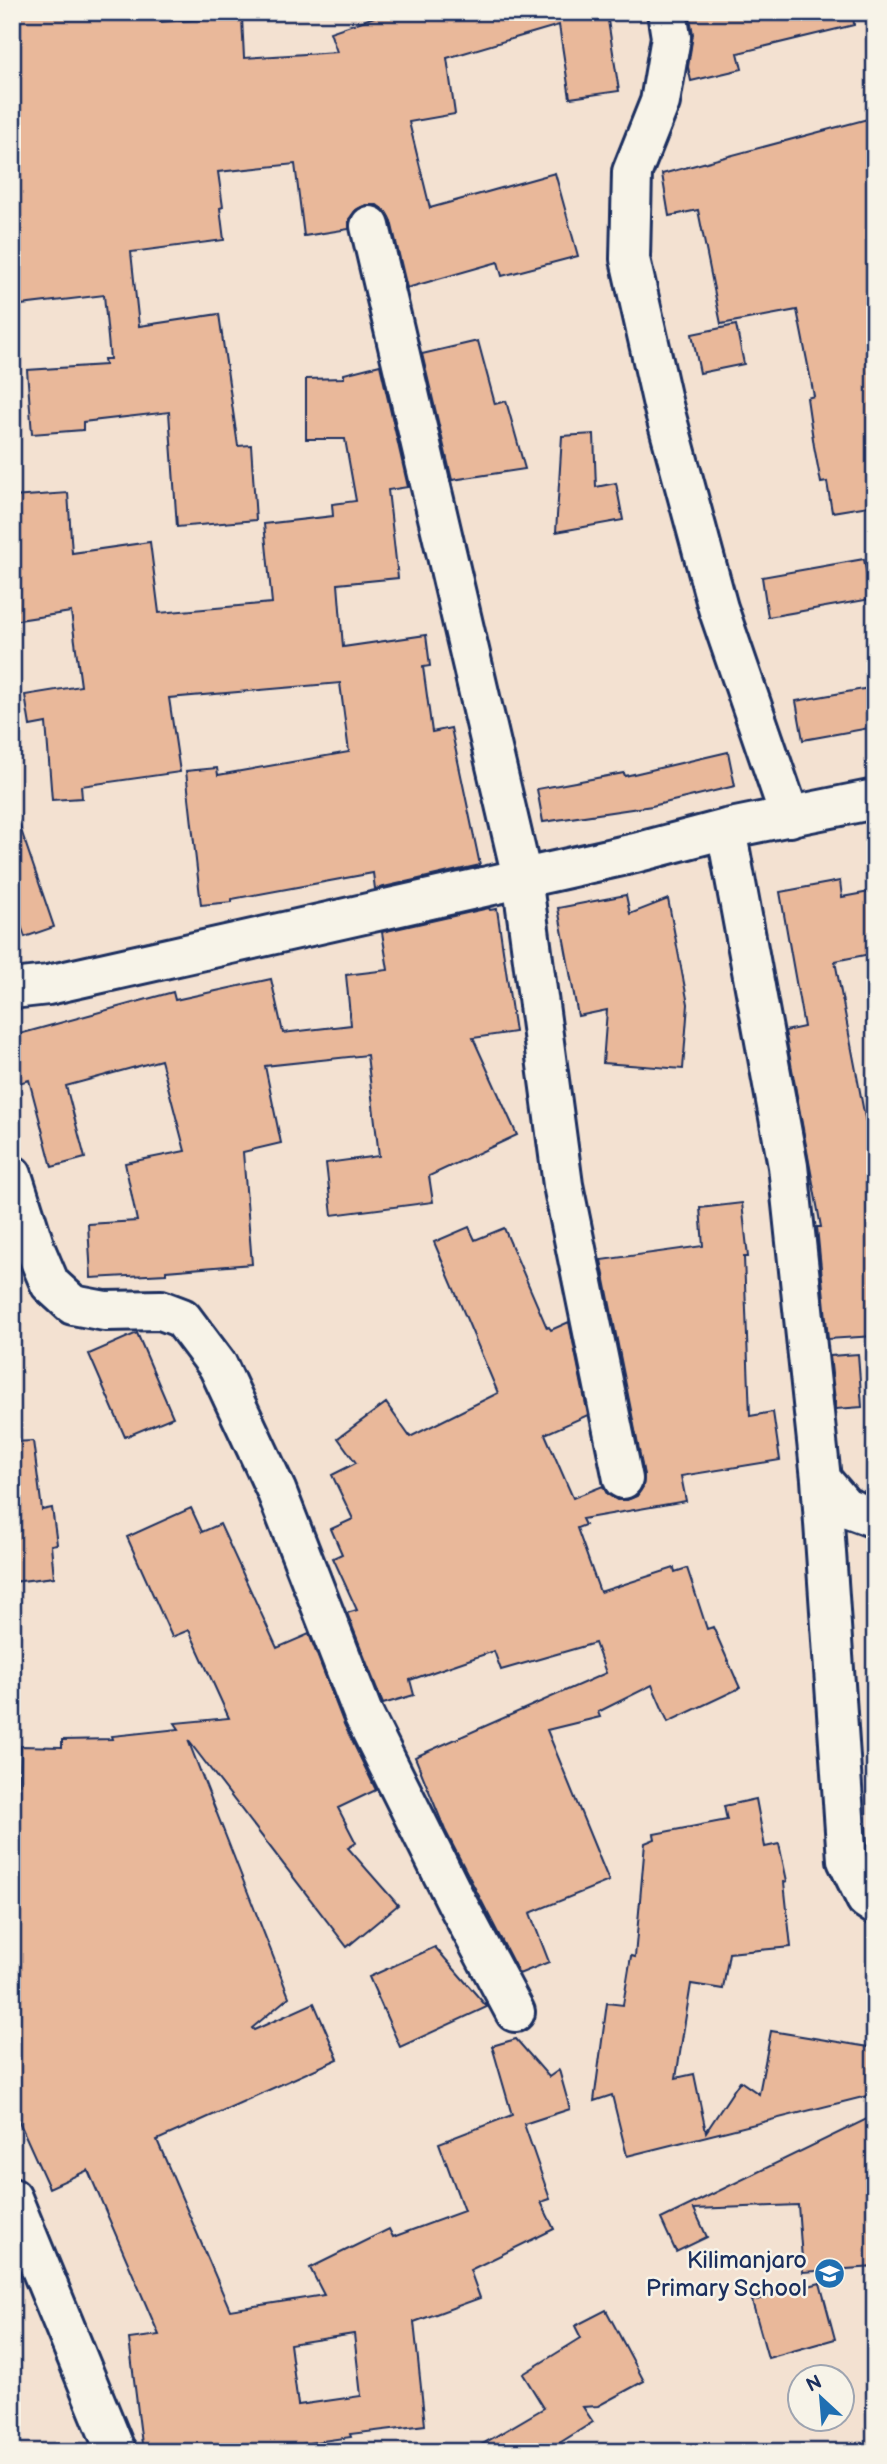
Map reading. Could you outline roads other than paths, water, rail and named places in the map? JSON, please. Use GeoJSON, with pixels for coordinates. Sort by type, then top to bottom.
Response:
{"type":"FeatureCollection","features":[{"type":"Feature","properties":{"kind":"street"},"geometry":{"type":"LineString","coordinates":[[667,12],[671,37],[660,102],[632,173],[630,259],[663,405],[718,608],[790,817]]}},
{"type":"Feature","properties":{"kind":"street"},"geometry":{"type":"LineString","coordinates":[[370,226],[522,877],[563,1185],[623,1479]]}},
{"type":"Feature","properties":{"kind":"street"},"geometry":{"type":"LineString","coordinates":[[12,989],[48,985],[635,853],[726,829],[875,799]]}},
{"type":"Feature","properties":{"kind":"street"},"geometry":{"type":"LineString","coordinates":[[726,829],[788,1166],[821,1479],[847,1860],[866,1899],[875,1905]]}},
{"type":"Feature","properties":{"kind":"street"},"geometry":{"type":"LineString","coordinates":[[12,1175],[36,1251],[50,1284],[73,1305],[105,1311],[161,1310],[182,1318],[218,1366],[276,1490],[364,1716],[457,1903],[516,2012]]}},
{"type":"Feature","properties":{"kind":"street"},"geometry":{"type":"LineString","coordinates":[[821,1479],[845,1507],[875,1518]]}},
{"type":"Feature","properties":{"kind":"street"},"geometry":{"type":"LineString","coordinates":[[12,2198],[116,2452]]}},
{"type":"Feature","properties":{"kind":"place","name":"Kilimanjaro Primary School"},"geometry":{"type":"Point","coordinates":[830,2274]}}]}
